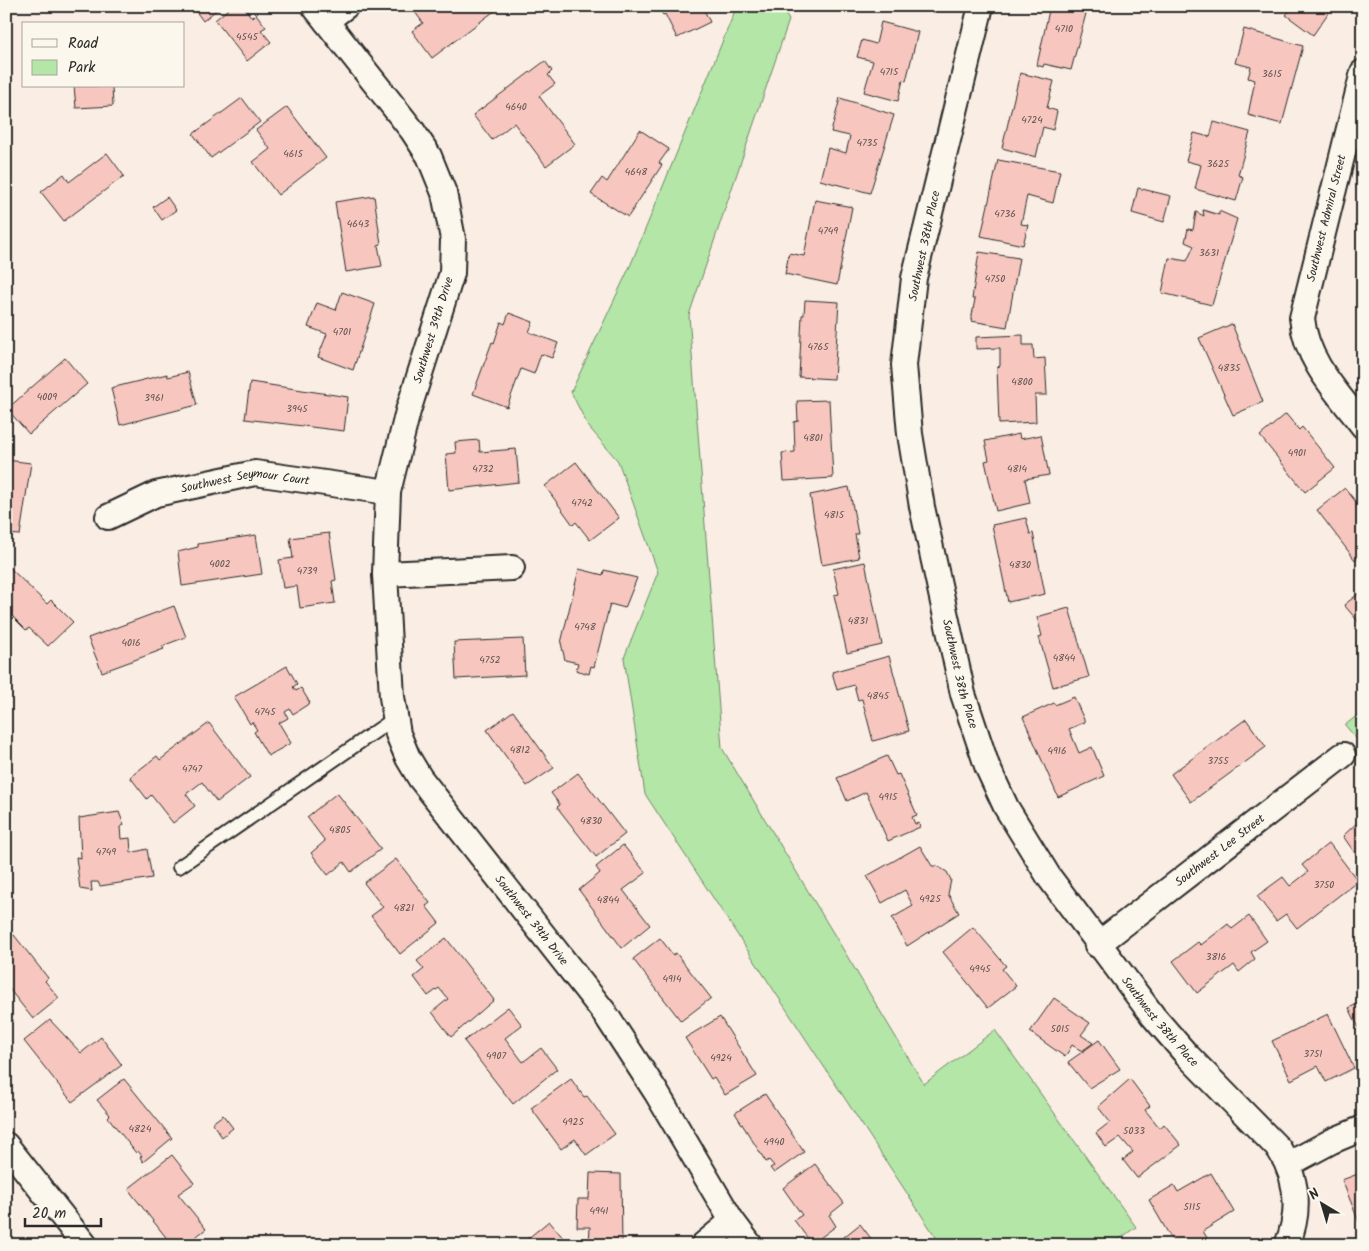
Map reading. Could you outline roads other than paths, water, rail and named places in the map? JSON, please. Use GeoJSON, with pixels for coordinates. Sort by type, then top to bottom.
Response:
{"type":"FeatureCollection","features":[{"type":"Feature","properties":{"kind":"street"},"geometry":{"type":"LineString","coordinates":[[320,14],[346,6]]}},
{"type":"Feature","properties":{"kind":"street","name":"Southwest 38th Place"},"geometry":{"type":"LineString","coordinates":[[981,6],[914,278],[904,364],[910,434],[922,507],[962,694],[987,766],[1023,837],[1098,945],[1181,1048],[1279,1149],[1288,1164],[1294,1181],[1297,1210],[1288,1245]]}},
{"type":"Feature","properties":{"kind":"street","name":"Southwest 39th Drive"},"geometry":{"type":"LineString","coordinates":[[320,14],[412,130],[429,156],[444,192],[453,239],[452,273],[408,411],[388,492],[385,574],[392,697],[398,734],[408,758],[420,778],[604,1012],[656,1092],[696,1163],[732,1221],[750,1245]]}},
{"type":"Feature","properties":{"kind":"street","name":"Southwest Admiral Street"},"geometry":{"type":"LineString","coordinates":[[1363,72],[1302,318],[1304,336],[1310,354],[1363,426]]}},
{"type":"Feature","properties":{"kind":"street","name":"Southwest Seymour Court"},"geometry":{"type":"LineString","coordinates":[[108,517],[156,494],[255,473],[388,492]]}},
{"type":"Feature","properties":{"kind":"street"},"geometry":{"type":"LineString","coordinates":[[385,574],[512,568]]}},
{"type":"Feature","properties":{"kind":"street","name":"Southwest Lee Street"},"geometry":{"type":"LineString","coordinates":[[1098,945],[1343,755]]}},
{"type":"Feature","properties":{"kind":"street"},"geometry":{"type":"LineString","coordinates":[[1288,1164],[1332,1141],[1363,1128]]}},
{"type":"Feature","properties":{"kind":"street"},"geometry":{"type":"LineString","coordinates":[[6,1146],[86,1245]]}},
{"type":"Feature","properties":{"kind":"street"},"geometry":{"type":"LineString","coordinates":[[703,1245],[732,1221]]}},
{"type":"Feature","properties":{"kind":"lane"},"geometry":{"type":"LineString","coordinates":[[179,867],[396,718]]}}]}
